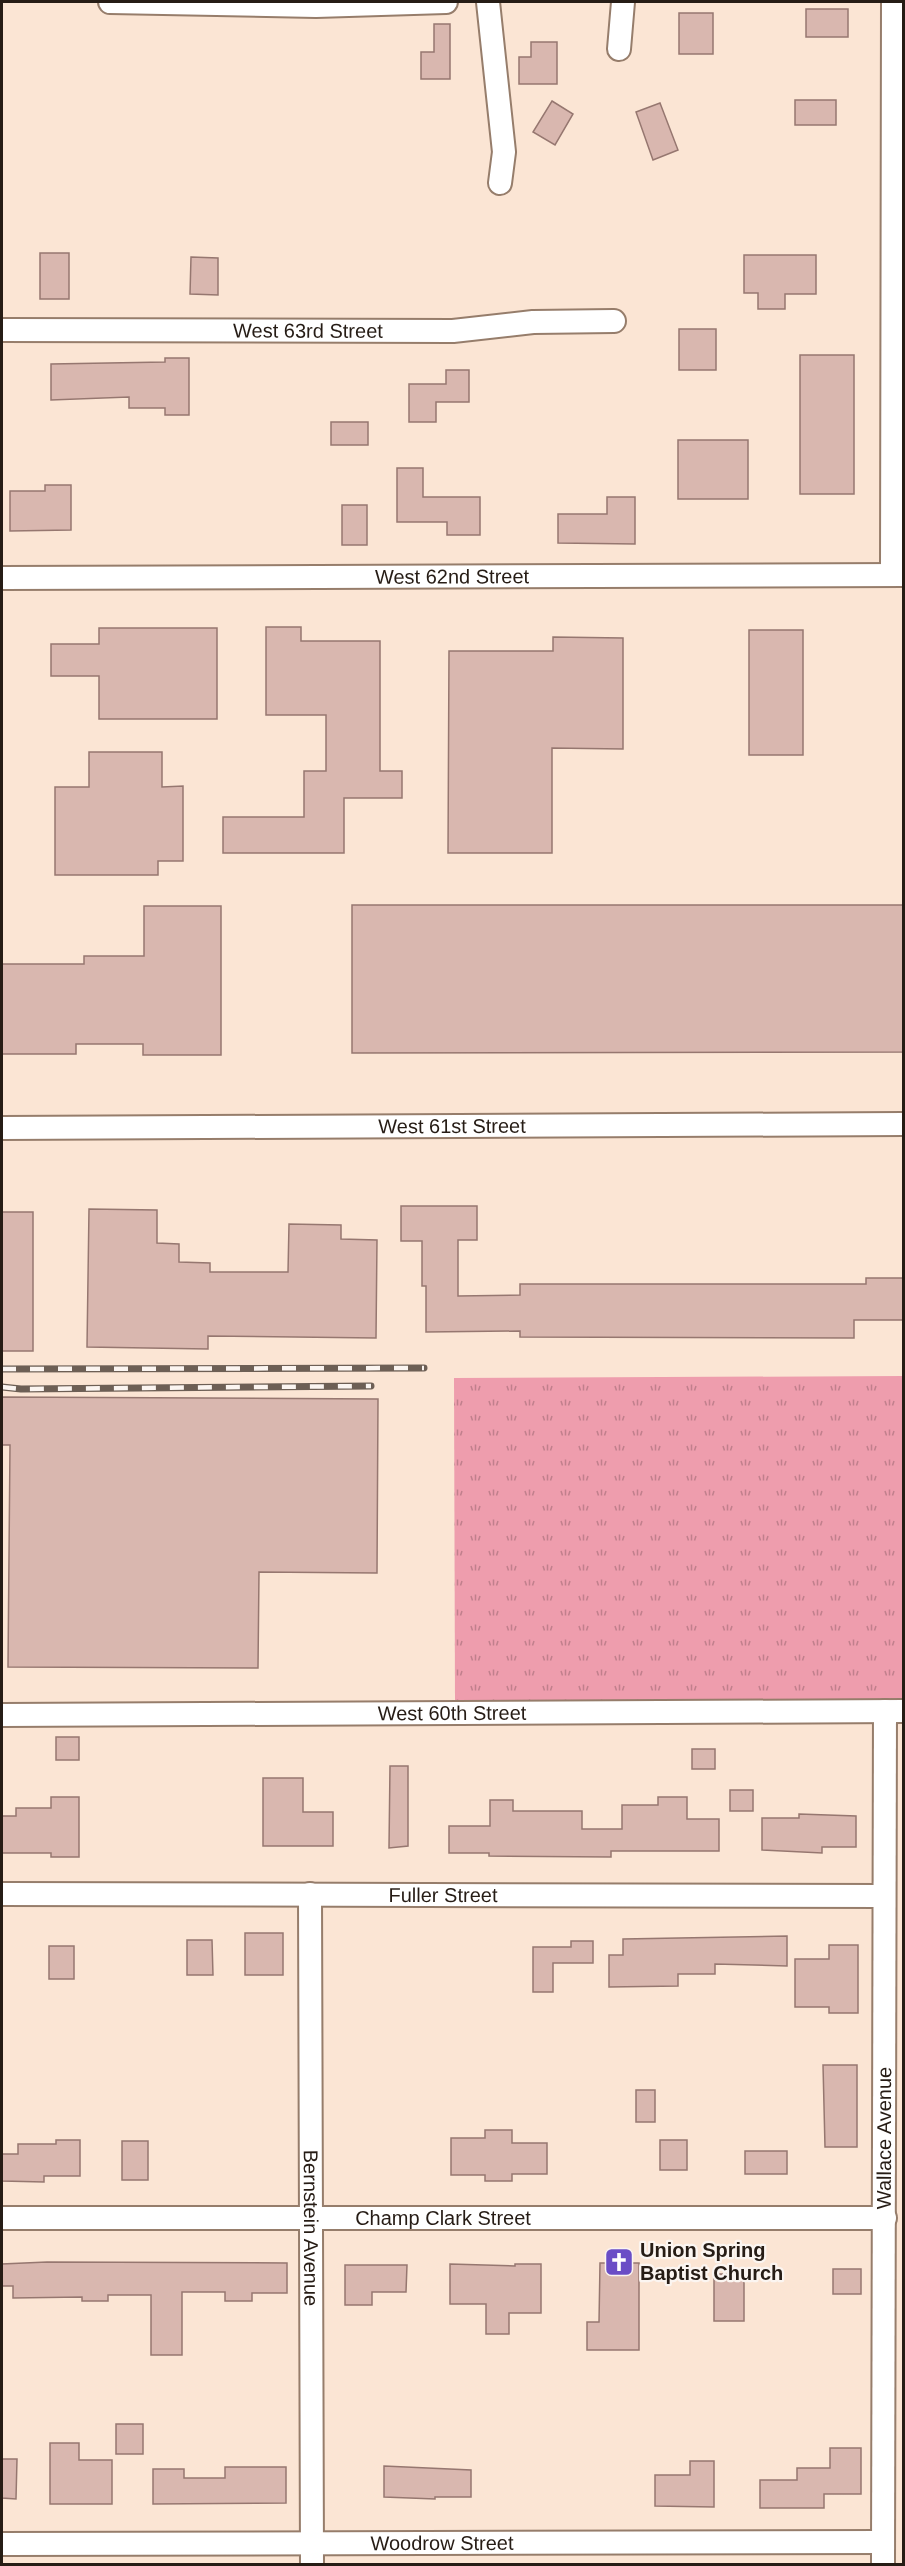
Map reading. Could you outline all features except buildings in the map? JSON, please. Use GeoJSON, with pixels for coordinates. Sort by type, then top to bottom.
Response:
{"type":"FeatureCollection","features":[{"type":"Feature","properties":{"kind":"street"},"geometry":{"type":"LineString","coordinates":[[110,2],[316,6],[446,2]]}},
{"type":"Feature","properties":{"kind":"street"},"geometry":{"type":"LineString","coordinates":[[488,2],[504,152],[500,183]]}},
{"type":"Feature","properties":{"kind":"street"},"geometry":{"type":"LineString","coordinates":[[619,49],[623,2]]}},
{"type":"Feature","properties":{"kind":"street"},"geometry":{"type":"LineString","coordinates":[[893,2],[898,76],[898,575]]}},
{"type":"Feature","properties":{"kind":"street","name":"West 63rd Street"},"geometry":{"type":"LineString","coordinates":[[2,330],[453,331],[533,322],[614,321]]}},
{"type":"Feature","properties":{"kind":"street","name":"West 62nd Street"},"geometry":{"type":"LineString","coordinates":[[2,578],[898,575]]}},
{"type":"Feature","properties":{"kind":"street","name":"West 61st Street"},"geometry":{"type":"LineString","coordinates":[[2,1128],[903,1124]]}},
{"type":"Feature","properties":{"kind":"street","name":"West 60th Street"},"geometry":{"type":"LineString","coordinates":[[2,1715],[894,1711]]}},
{"type":"Feature","properties":{"kind":"street","name":"Wallace Avenue"},"geometry":{"type":"LineString","coordinates":[[883,2553],[885,2218],[883,1896],[894,1711]]}},
{"type":"Feature","properties":{"kind":"street","name":"Fuller Street"},"geometry":{"type":"LineString","coordinates":[[2,1894],[883,1896]]}},
{"type":"Feature","properties":{"kind":"street","name":"Bernstein Avenue"},"geometry":{"type":"LineString","coordinates":[[310,1894],[312,2554]]}},
{"type":"Feature","properties":{"kind":"street","name":"Champ Clark Street"},"geometry":{"type":"LineString","coordinates":[[2,2218],[885,2218]]}},
{"type":"Feature","properties":{"kind":"street","name":"Woodrow Street"},"geometry":{"type":"LineString","coordinates":[[2,2544],[312,2554],[883,2553]]}},
{"type":"Feature","properties":{"kind":"green space"},"geometry":{"type":"Polygon","coordinates":[[[903,1376],[903,1700],[455,1702],[454,1378],[903,1376]]]}},
{"type":"Feature","properties":{"kind":"railway"},"geometry":{"type":"LineString","coordinates":[[2,1369],[424,1368]]}},
{"type":"Feature","properties":{"kind":"railway"},"geometry":{"type":"LineString","coordinates":[[2,1387],[21,1389],[371,1386]]}},
{"type":"Feature","properties":{"kind":"place","name":"Union Spring Baptist Church"},"geometry":{"type":"Point","coordinates":[619,2262]}}]}
